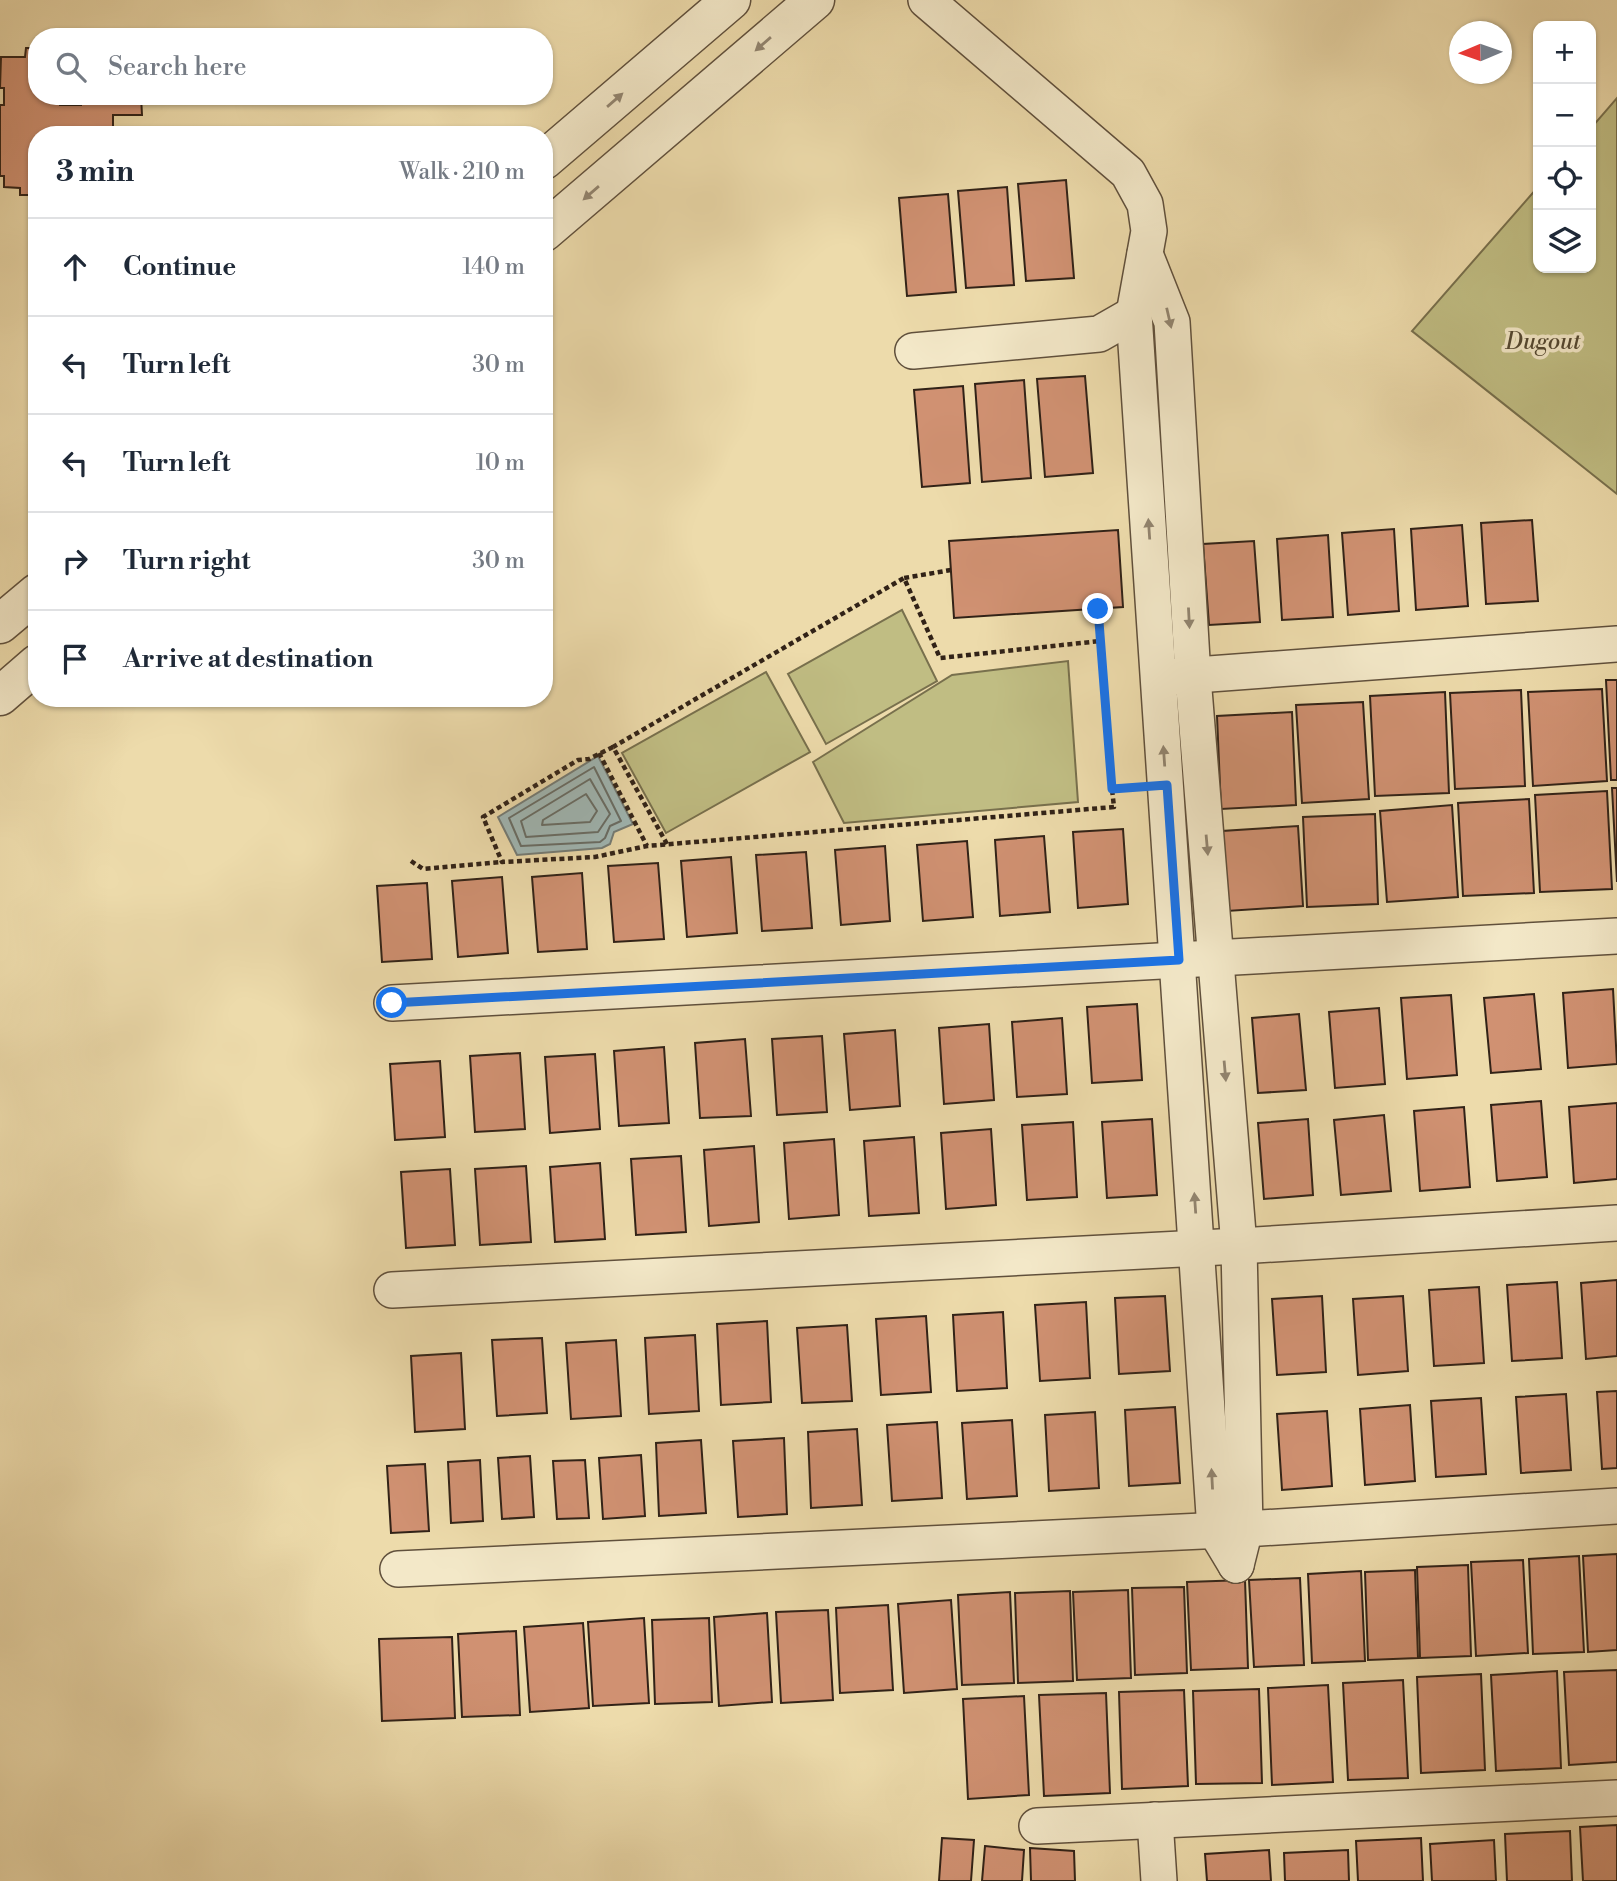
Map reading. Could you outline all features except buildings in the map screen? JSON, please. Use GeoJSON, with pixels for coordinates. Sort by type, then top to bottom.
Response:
{"type":"FeatureCollection","features":[{"type":"Feature","properties":{"kind":"street"},"geometry":{"type":"LineString","coordinates":[[553,152],[731,0]]}},
{"type":"Feature","properties":{"kind":"street"},"geometry":{"type":"LineString","coordinates":[[553,224],[815,0]]}},
{"type":"Feature","properties":{"kind":"street"},"geometry":{"type":"LineString","coordinates":[[926,0],[1128,173],[1144,204],[1149,231],[1134,314],[1176,677],[1216,960],[1239,1247],[1230,1530]]}},
{"type":"Feature","properties":{"kind":"street"},"geometry":{"type":"LineString","coordinates":[[1145,254],[1172,322],[1176,677],[1167,785],[1198,1248],[1230,1530]]}},
{"type":"Feature","properties":{"kind":"street"},"geometry":{"type":"LineString","coordinates":[[913,351],[1099,334],[1134,314]]}},
{"type":"Feature","properties":{"kind":"street"},"geometry":{"type":"LineString","coordinates":[[0,624],[28,601]]}},
{"type":"Feature","properties":{"kind":"street"},"geometry":{"type":"LineString","coordinates":[[1176,677],[1617,644]]}},
{"type":"Feature","properties":{"kind":"street"},"geometry":{"type":"LineString","coordinates":[[0,695],[28,672]]}},
{"type":"Feature","properties":{"kind":"street"},"geometry":{"type":"LineString","coordinates":[[392,1003],[1617,936]]}},
{"type":"Feature","properties":{"kind":"street"},"geometry":{"type":"LineString","coordinates":[[392,1290],[1239,1247],[1617,1223]]}},
{"type":"Feature","properties":{"kind":"street"},"geometry":{"type":"LineString","coordinates":[[398,1569],[1230,1530],[1617,1507]]}},
{"type":"Feature","properties":{"kind":"street"},"geometry":{"type":"LineString","coordinates":[[1037,1826],[1617,1798]]}},
{"type":"Feature","properties":{"kind":"street"},"geometry":{"type":"LineString","coordinates":[[1155,1820],[1159,1881]]}},
{"type":"Feature","properties":{"kind":"path"},"geometry":{"type":"LineString","coordinates":[[502,862],[483,817],[578,760],[613,747],[904,578],[951,570]]}},
{"type":"Feature","properties":{"kind":"path"},"geometry":{"type":"LineString","coordinates":[[904,578],[940,658],[1100,641]]}},
{"type":"Feature","properties":{"kind":"path"},"geometry":{"type":"LineString","coordinates":[[411,862],[423,869],[595,857],[667,844],[1114,807],[1098,609]]}},
{"type":"Feature","properties":{"kind":"path"},"geometry":{"type":"LineString","coordinates":[[613,747],[667,844]]}},
{"type":"Feature","properties":{"kind":"path"},"geometry":{"type":"LineString","coordinates":[[599,753],[648,846]]}},
{"type":"Feature","properties":{"kind":"path"},"geometry":{"type":"LineString","coordinates":[[1112,789],[1167,785]]}},
{"type":"Feature","properties":{"kind":"green space","name":"Dugout"},"geometry":{"type":"Polygon","coordinates":[[[1617,98],[1617,494],[1412,331],[1533,193],[1533,273],[1596,273],[1596,122],[1617,98]]]}},
{"type":"Feature","properties":{"kind":"green space"},"geometry":{"type":"Polygon","coordinates":[[[902,610],[937,681],[826,744],[788,674],[902,610]]]}},
{"type":"Feature","properties":{"kind":"green space"},"geometry":{"type":"Polygon","coordinates":[[[1068,661],[1078,802],[844,823],[813,762],[952,675],[1068,661]]]}},
{"type":"Feature","properties":{"kind":"green space"},"geometry":{"type":"Polygon","coordinates":[[[766,672],[810,752],[666,833],[622,753],[766,672]]]}},
{"type":"Feature","properties":{"kind":"water"},"geometry":{"type":"Polygon","coordinates":[[[598,756],[633,824],[614,832],[610,844],[602,848],[517,855],[498,817],[598,756]]]}},
{"type":"Feature","properties":{"kind":"route"},"geometry":{"type":"LineString","coordinates":[[392,1003],[1179,960],[1167,785],[1112,789],[1098,609]]}}]}
